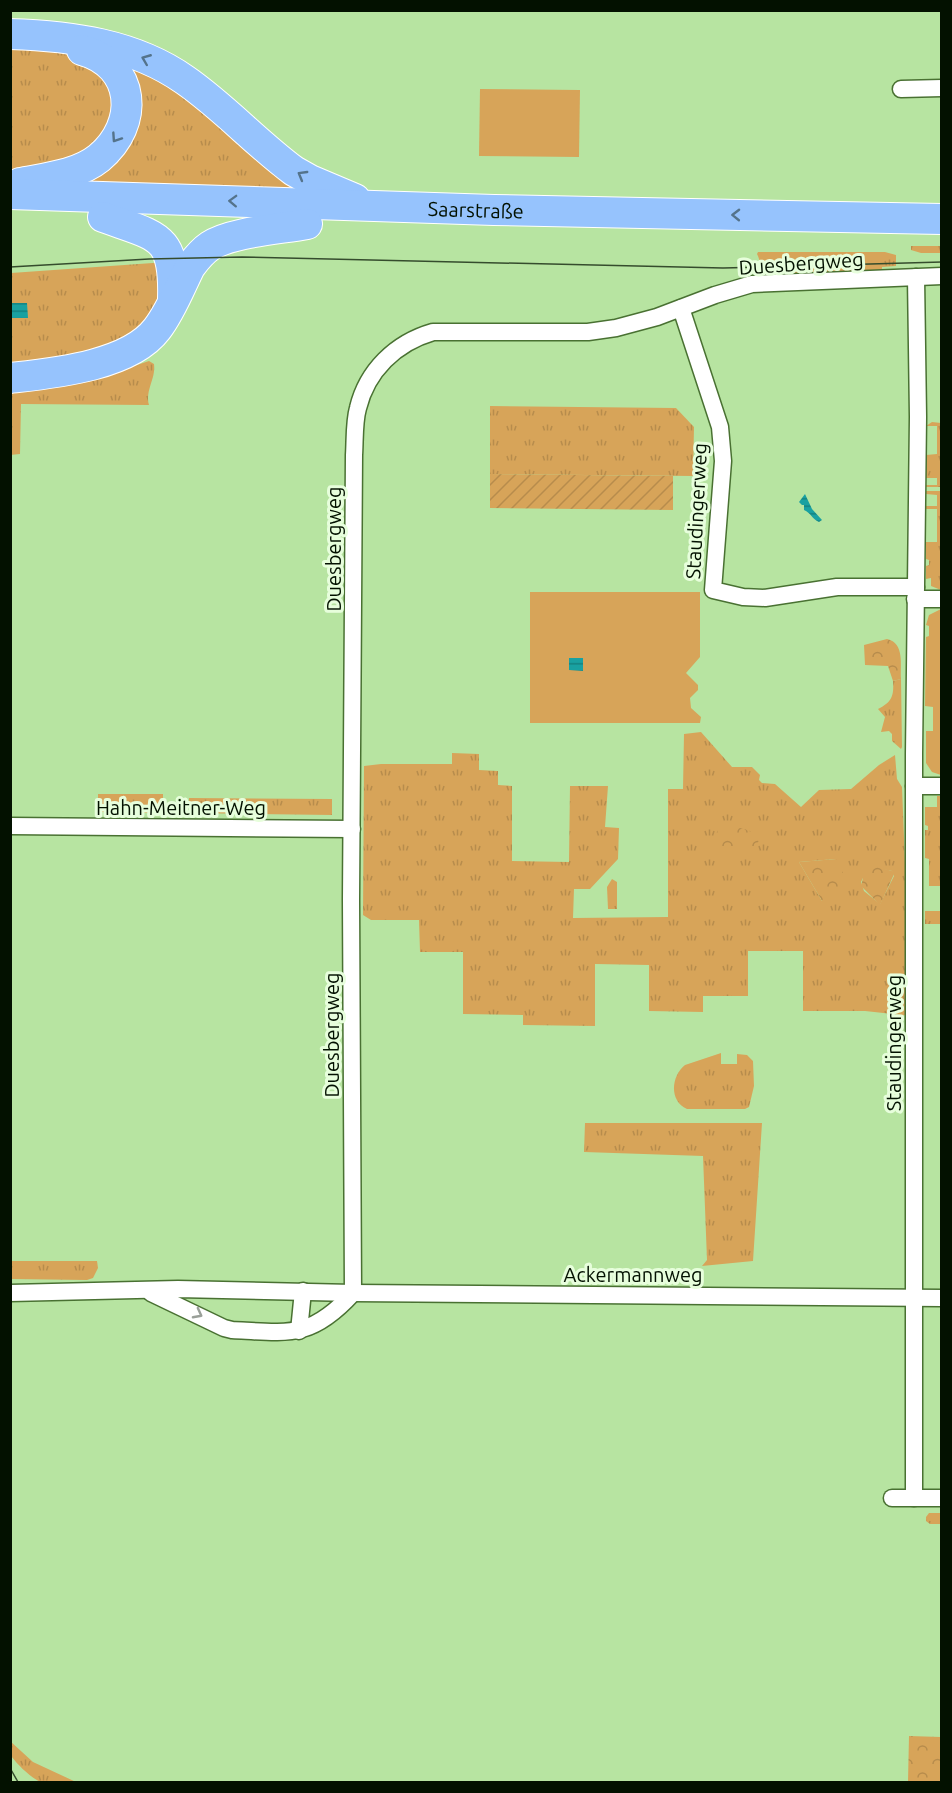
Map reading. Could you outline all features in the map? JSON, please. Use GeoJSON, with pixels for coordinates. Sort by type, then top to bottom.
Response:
{"type":"FeatureCollection","features":[{"type":"Feature","properties":{"kind":"highway"},"geometry":{"type":"LineString","coordinates":[[10,34],[76,38],[118,49],[161,66],[183,78],[204,94],[276,158],[294,171],[346,196],[375,206]]}},
{"type":"Feature","properties":{"kind":"highway"},"geometry":{"type":"LineString","coordinates":[[10,45],[58,45],[90,52],[113,68],[125,90],[127,101],[123,126],[110,146],[98,158],[70,172],[10,185]]}},
{"type":"Feature","properties":{"kind":"highway","name":"Saarstraße"},"geometry":{"type":"LineString","coordinates":[[10,194],[506,211],[942,219]]}},
{"type":"Feature","properties":{"kind":"highway","name":"Saarstraße"},"geometry":{"type":"LineString","coordinates":[[10,214],[728,235],[942,237]]}},
{"type":"Feature","properties":{"kind":"highway"},"geometry":{"type":"LineString","coordinates":[[103,217],[148,234],[165,246],[172,265],[173,299]]}},
{"type":"Feature","properties":{"kind":"highway"},"geometry":{"type":"LineString","coordinates":[[10,378],[66,370],[131,351],[143,344],[157,329],[190,267],[210,246],[232,237],[307,224]]}},
{"type":"Feature","properties":{"kind":"street"},"geometry":{"type":"LineString","coordinates":[[901,89],[942,88]]}},
{"type":"Feature","properties":{"kind":"street","name":"Duesbergweg"},"geometry":{"type":"LineString","coordinates":[[353,1293],[354,449],[357,410],[365,387],[375,370],[390,354],[419,336],[433,332],[588,332],[616,328],[657,317],[732,289],[752,284],[942,276]]}},
{"type":"Feature","properties":{"kind":"street","name":"Staudingerweg"},"geometry":{"type":"LineString","coordinates":[[915,1498],[913,1297],[915,593],[918,417],[916,277]]}},
{"type":"Feature","properties":{"kind":"street","name":"Staudingerweg"},"geometry":{"type":"LineString","coordinates":[[681,308],[720,427],[723,444],[713,590],[743,597],[765,598],[837,587],[915,593]]}},
{"type":"Feature","properties":{"kind":"street"},"geometry":{"type":"LineString","coordinates":[[915,593],[942,599]]}},
{"type":"Feature","properties":{"kind":"street"},"geometry":{"type":"LineString","coordinates":[[914,786],[942,786]]}},
{"type":"Feature","properties":{"kind":"street","name":"Hahn-Meitner-Weg"},"geometry":{"type":"LineString","coordinates":[[10,826],[352,829]]}},
{"type":"Feature","properties":{"kind":"street","name":"Ackermannweg"},"geometry":{"type":"LineString","coordinates":[[145,1290],[232,1330],[288,1333],[314,1325],[334,1313],[353,1293]]}},
{"type":"Feature","properties":{"kind":"street","name":"Ackermannweg"},"geometry":{"type":"LineString","coordinates":[[10,1293],[145,1290],[942,1298]]}},
{"type":"Feature","properties":{"kind":"street"},"geometry":{"type":"LineString","coordinates":[[299,1331],[303,1291]]}},
{"type":"Feature","properties":{"kind":"street"},"geometry":{"type":"LineString","coordinates":[[892,1498],[942,1498]]}},
{"type":"Feature","properties":{"kind":"green space"},"geometry":{"type":"Polygon","coordinates":[[[10,50],[76,53],[120,93],[105,146],[11,176],[10,50]]]}},
{"type":"Feature","properties":{"kind":"green space"},"geometry":{"type":"Polygon","coordinates":[[[118,60],[151,71],[302,191],[95,183],[86,177],[105,164],[118,60]]]}},
{"type":"Feature","properties":{"kind":"green space"},"geometry":{"type":"Polygon","coordinates":[[[480,89],[580,90],[579,157],[479,156],[480,89]]]}},
{"type":"Feature","properties":{"kind":"green space"},"geometry":{"type":"Polygon","coordinates":[[[911,246],[941,246],[941,253],[921,253],[911,250],[911,246]]]}},
{"type":"Feature","properties":{"kind":"green space"},"geometry":{"type":"Polygon","coordinates":[[[758,252],[885,252],[896,255],[896,266],[882,267],[882,271],[765,275],[758,252]]]}},
{"type":"Feature","properties":{"kind":"green space"},"geometry":{"type":"Polygon","coordinates":[[[167,262],[168,279],[153,315],[116,348],[11,369],[11,273],[167,262]]]}},
{"type":"Feature","properties":{"kind":"green space"},"geometry":{"type":"Polygon","coordinates":[[[149,361],[154,364],[154,375],[148,394],[149,405],[21,404],[20,454],[10,455],[10,392],[91,380],[149,361]]]}},
{"type":"Feature","properties":{"kind":"green space"},"geometry":{"type":"Polygon","coordinates":[[[490,406],[676,408],[694,427],[693,476],[490,474],[490,406]]]}},
{"type":"Feature","properties":{"kind":"green space"},"geometry":{"type":"Polygon","coordinates":[[[932,422],[941,423],[941,487],[926,487],[926,485],[937,485],[937,478],[926,478],[926,455],[937,454],[937,426],[926,426],[932,422]]]}},
{"type":"Feature","properties":{"kind":"green space"},"geometry":{"type":"Polygon","coordinates":[[[490,474],[673,476],[673,510],[490,508],[490,474]]]}},
{"type":"Feature","properties":{"kind":"green space"},"geometry":{"type":"Polygon","coordinates":[[[926,491],[941,491],[941,590],[931,586],[931,578],[926,579],[926,566],[929,565],[929,560],[926,559],[926,542],[937,542],[937,509],[926,509],[926,506],[937,506],[937,495],[926,494],[926,491]]]}},
{"type":"Feature","properties":{"kind":"green space"},"geometry":{"type":"Polygon","coordinates":[[[530,592],[700,592],[700,657],[686,673],[698,685],[698,690],[690,698],[691,708],[701,717],[700,723],[530,723],[530,592]]]}},
{"type":"Feature","properties":{"kind":"green space"},"geometry":{"type":"Polygon","coordinates":[[[942,609],[941,775],[932,772],[926,763],[926,731],[933,731],[933,707],[925,706],[926,637],[929,636],[929,626],[926,625],[929,615],[942,609]]]}},
{"type":"Feature","properties":{"kind":"green space"},"geometry":{"type":"Polygon","coordinates":[[[887,639],[897,645],[900,655],[901,679],[893,681],[888,666],[865,665],[864,645],[887,639]]]}},
{"type":"Feature","properties":{"kind":"green space"},"geometry":{"type":"Polygon","coordinates":[[[901,679],[901,749],[892,741],[892,734],[889,731],[881,732],[885,717],[878,709],[891,698],[893,681],[901,679]]]}},
{"type":"Feature","properties":{"kind":"green space"},"geometry":{"type":"Polygon","coordinates":[[[701,732],[732,767],[752,767],[760,775],[759,780],[762,783],[775,784],[801,807],[819,790],[851,789],[879,765],[895,755],[897,779],[902,787],[911,1016],[865,1011],[803,1011],[803,951],[748,951],[748,996],[703,996],[703,1012],[649,1011],[649,965],[595,964],[595,1026],[523,1025],[523,1015],[463,1014],[463,952],[420,952],[419,920],[371,920],[363,915],[364,766],[452,764],[452,753],[479,754],[479,770],[498,771],[498,785],[512,786],[512,861],[569,862],[570,786],[608,786],[605,827],[619,828],[618,859],[590,889],[574,889],[573,918],[668,917],[668,789],[683,789],[684,734],[701,732]],[[836,859],[799,862],[822,901],[836,859]],[[882,869],[863,878],[861,882],[864,891],[880,904],[894,876],[892,871],[882,869]]]}},
{"type":"Feature","properties":{"kind":"green space"},"geometry":{"type":"Polygon","coordinates":[[[98,794],[163,794],[163,813],[98,812],[98,794]]]}},
{"type":"Feature","properties":{"kind":"green space"},"geometry":{"type":"Polygon","coordinates":[[[937,796],[942,796],[941,886],[929,886],[929,859],[925,858],[925,830],[928,830],[928,826],[925,825],[925,807],[937,807],[937,796]]]}},
{"type":"Feature","properties":{"kind":"green space"},"geometry":{"type":"Polygon","coordinates":[[[189,798],[332,799],[332,815],[189,813],[189,798]]]}},
{"type":"Feature","properties":{"kind":"green space"},"geometry":{"type":"Polygon","coordinates":[[[734,820],[737,827],[761,835],[754,852],[721,855],[713,840],[721,824],[734,820]]]}},
{"type":"Feature","properties":{"kind":"green space"},"geometry":{"type":"Polygon","coordinates":[[[836,859],[849,885],[838,895],[822,901],[799,862],[836,859]]]}},
{"type":"Feature","properties":{"kind":"green space"},"geometry":{"type":"Polygon","coordinates":[[[866,865],[895,872],[880,905],[861,886],[863,878],[861,868],[866,865]]]}},
{"type":"Feature","properties":{"kind":"green space"},"geometry":{"type":"Polygon","coordinates":[[[612,879],[617,882],[617,909],[608,909],[607,887],[612,879]]]}},
{"type":"Feature","properties":{"kind":"green space"},"geometry":{"type":"Polygon","coordinates":[[[925,911],[941,911],[941,924],[925,924],[925,911]]]}},
{"type":"Feature","properties":{"kind":"green space"},"geometry":{"type":"Polygon","coordinates":[[[721,1053],[721,1064],[737,1064],[737,1054],[747,1055],[753,1061],[754,1086],[749,1107],[745,1109],[687,1109],[681,1105],[674,1088],[680,1070],[685,1065],[721,1053]]]}},
{"type":"Feature","properties":{"kind":"green space"},"geometry":{"type":"Polygon","coordinates":[[[585,1123],[762,1123],[753,1261],[702,1266],[707,1260],[703,1156],[584,1152],[585,1123]]]}},
{"type":"Feature","properties":{"kind":"green space"},"geometry":{"type":"Polygon","coordinates":[[[11,1261],[97,1261],[98,1268],[93,1278],[87,1280],[11,1279],[11,1261]]]}},
{"type":"Feature","properties":{"kind":"green space"},"geometry":{"type":"Polygon","coordinates":[[[929,1513],[941,1513],[941,1524],[930,1524],[926,1521],[929,1513]]]}},
{"type":"Feature","properties":{"kind":"green space"},"geometry":{"type":"Polygon","coordinates":[[[909,1736],[941,1737],[941,1782],[908,1782],[909,1736]]]}},
{"type":"Feature","properties":{"kind":"green space"},"geometry":{"type":"Polygon","coordinates":[[[10,1741],[33,1762],[76,1782],[40,1782],[11,1756],[10,1741]]]}},
{"type":"Feature","properties":{"kind":"water"},"geometry":{"type":"Polygon","coordinates":[[[11,303],[27,303],[28,318],[11,318],[11,303]]]}},
{"type":"Feature","properties":{"kind":"water"},"geometry":{"type":"Polygon","coordinates":[[[805,494],[812,509],[822,520],[819,522],[804,510],[804,505],[799,502],[805,494]]]}},
{"type":"Feature","properties":{"kind":"water"},"geometry":{"type":"Polygon","coordinates":[[[569,658],[583,658],[583,671],[569,670],[569,658]]]}},
{"type":"Feature","properties":{"kind":"tram line"},"geometry":{"type":"LineString","coordinates":[[10,267],[149,259],[242,257],[723,268],[942,262]]}},
{"type":"Feature","properties":{"kind":"tram line"},"geometry":{"type":"LineString","coordinates":[[10,1768],[18,1782]]}}]}
